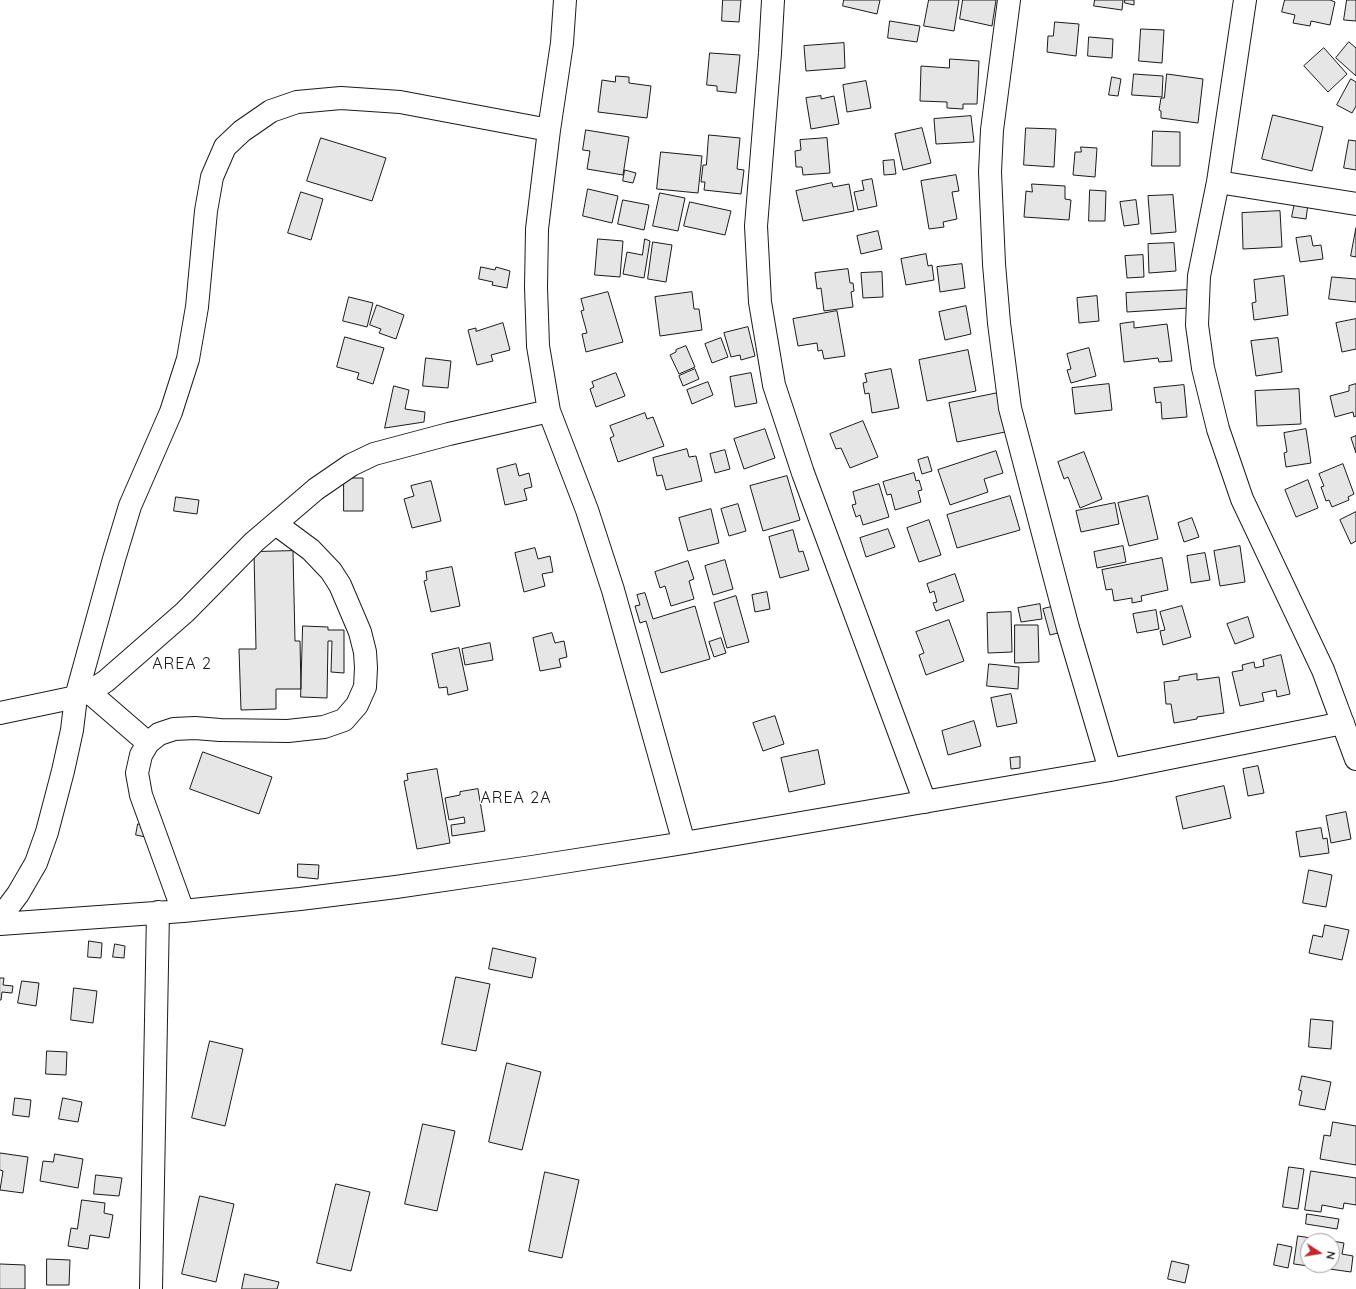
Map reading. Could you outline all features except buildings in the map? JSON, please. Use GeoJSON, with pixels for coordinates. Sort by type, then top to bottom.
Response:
{"type":"FeatureCollection","features":[{"type":"Feature","properties":{"kind":"street"},"geometry":{"type":"LineString","coordinates":[[565,0],[562,43],[549,130],[537,229],[536,287],[538,346],[549,411],[587,510],[613,590],[684,843]]}},
{"type":"Feature","properties":{"kind":"street"},"geometry":{"type":"LineString","coordinates":[[772,0],[770,53],[756,226],[760,302],[774,385],[803,473],[925,802]]}},
{"type":"Feature","properties":{"kind":"street"},"geometry":{"type":"LineString","coordinates":[[1009,0],[992,130],[990,172],[994,264],[999,323],[1010,408],[1068,628],[1110,770]]}},
{"type":"Feature","properties":{"kind":"street"},"geometry":{"type":"LineString","coordinates":[[1245,0],[1218,182],[1199,276],[1197,325],[1204,368],[1218,429],[1242,499],[1323,670],[1356,758]]}},
{"type":"Feature","properties":{"kind":"street"},"geometry":{"type":"LineString","coordinates":[[0,918],[18,894],[36,863],[47,832],[130,506],[171,412],[188,359],[197,307],[206,211],[212,177],[225,147],[242,131],[271,111],[297,102],[341,98],[400,102],[549,130]]}},
{"type":"Feature","properties":{"kind":"street"},"geometry":{"type":"LineString","coordinates":[[1218,182],[1356,204]]}},
{"type":"Feature","properties":{"kind":"street"},"geometry":{"type":"LineString","coordinates":[[0,713],[82,695],[106,681],[180,616],[254,542],[316,489],[351,465],[374,454],[449,434],[549,411]]}},
{"type":"Feature","properties":{"kind":"street"},"geometry":{"type":"LineString","coordinates":[[183,911],[141,796],[137,773],[141,754],[148,743],[159,734],[174,729],[195,728],[288,731],[324,727],[344,720],[357,705],[365,687],[365,652],[360,632],[340,585],[331,571],[311,550],[276,524]]}},
{"type":"Feature","properties":{"kind":"street"},"geometry":{"type":"LineString","coordinates":[[82,695],[148,743]]}},
{"type":"Feature","properties":{"kind":"street"},"geometry":{"type":"LineString","coordinates":[[0,924],[183,911],[396,887],[684,843],[1110,770],[1343,723]]}},
{"type":"Feature","properties":{"kind":"street"},"geometry":{"type":"LineString","coordinates":[[151,1289],[158,912]]}},
{"type":"Feature","properties":{"kind":"district","name":"AREA 2"},"geometry":{"type":"Point","coordinates":[182,664]}},
{"type":"Feature","properties":{"kind":"district","name":"AREA 2A"},"geometry":{"type":"Point","coordinates":[516,798]}}]}
